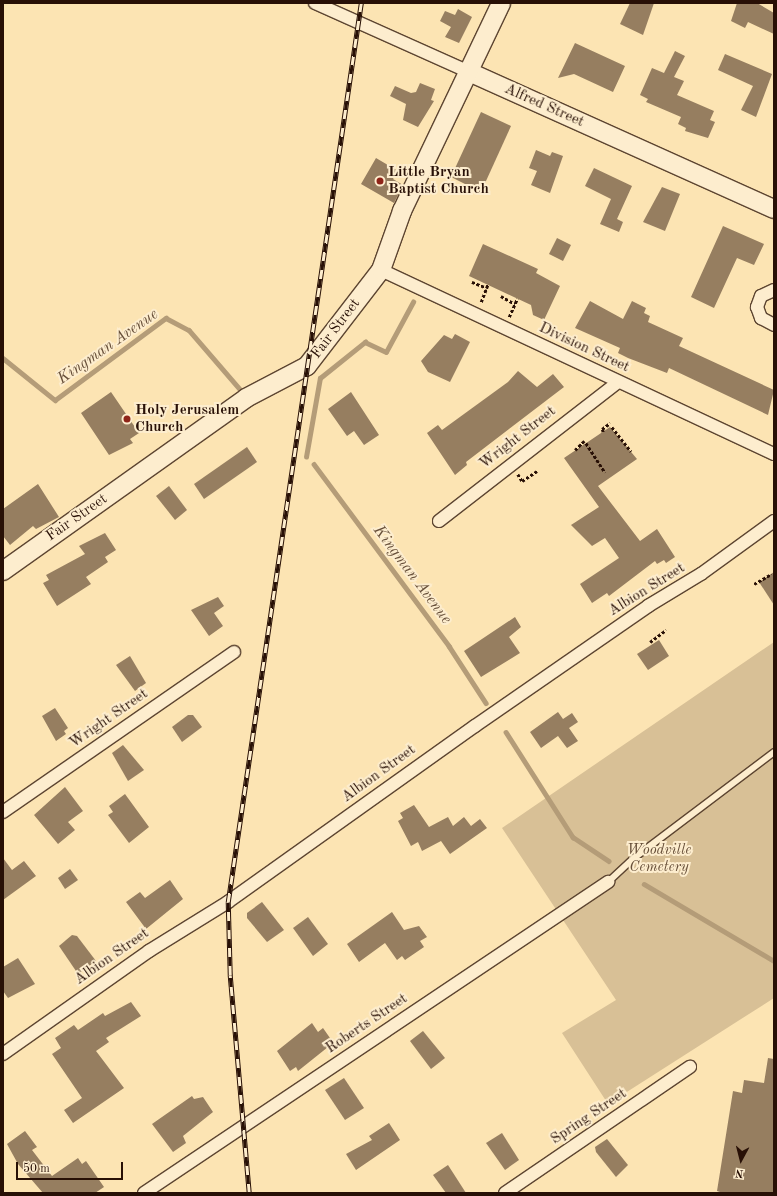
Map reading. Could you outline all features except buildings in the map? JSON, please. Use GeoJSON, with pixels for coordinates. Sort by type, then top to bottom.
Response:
{"type":"FeatureCollection","features":[{"type":"Feature","properties":{"kind":"street","name":"Alfred Street"},"geometry":{"type":"LineString","coordinates":[[315,3],[774,209]]}},
{"type":"Feature","properties":{"kind":"street","name":"Fair Street"},"geometry":{"type":"LineString","coordinates":[[3,571],[246,398],[307,366],[381,270],[402,211],[501,3]]}},
{"type":"Feature","properties":{"kind":"street","name":"Division Street"},"geometry":{"type":"LineString","coordinates":[[381,270],[774,454]]}},
{"type":"Feature","properties":{"kind":"street"},"geometry":{"type":"LineString","coordinates":[[774,290],[761,296],[757,307],[760,318],[774,324]]}},
{"type":"Feature","properties":{"kind":"street","name":"Wright Street"},"geometry":{"type":"LineString","coordinates":[[439,521],[618,382]]}},
{"type":"Feature","properties":{"kind":"street","name":"Albion Street"},"geometry":{"type":"LineString","coordinates":[[3,1054],[149,951],[228,902],[471,728],[648,606],[702,574],[774,521]]}},
{"type":"Feature","properties":{"kind":"street","name":"Wright Street"},"geometry":{"type":"LineString","coordinates":[[3,812],[234,652]]}},
{"type":"Feature","properties":{"kind":"street","name":"Roberts Street"},"geometry":{"type":"LineString","coordinates":[[144,1193],[608,882]]}},
{"type":"Feature","properties":{"kind":"street","name":"Spring Street"},"geometry":{"type":"LineString","coordinates":[[505,1193],[690,1067]]}},
{"type":"Feature","properties":{"kind":"lane"},"geometry":{"type":"LineString","coordinates":[[608,882],[774,752]]}},
{"type":"Feature","properties":{"kind":"path"},"geometry":{"type":"LineString","coordinates":[[472,282],[487,288]]}},
{"type":"Feature","properties":{"kind":"path"},"geometry":{"type":"LineString","coordinates":[[476,314],[488,284]]}},
{"type":"Feature","properties":{"kind":"path"},"geometry":{"type":"LineString","coordinates":[[501,296],[515,304]]}},
{"type":"Feature","properties":{"kind":"path"},"geometry":{"type":"LineString","coordinates":[[504,328],[517,299]]}},
{"type":"Feature","properties":{"kind":"path"},"geometry":{"type":"LineString","coordinates":[[603,432],[602,429],[610,424]]}},
{"type":"Feature","properties":{"kind":"path"},"geometry":{"type":"LineString","coordinates":[[612,427],[631,450]]}},
{"type":"Feature","properties":{"kind":"path"},"geometry":{"type":"LineString","coordinates":[[575,450],[585,442],[605,472]]}},
{"type":"Feature","properties":{"kind":"path"},"geometry":{"type":"LineString","coordinates":[[754,584],[771,574]]}},
{"type":"Feature","properties":{"kind":"path"},"geometry":{"type":"LineString","coordinates":[[650,642],[666,630]]}},
{"type":"Feature","properties":{"kind":"green space","name":"Woodville Cemetery"},"geometry":{"type":"Polygon","coordinates":[[[774,642],[774,998],[608,1104],[562,1033],[616,1000],[502,828],[774,642]]]}},
{"type":"Feature","properties":{"kind":"waterway"},"geometry":{"type":"LineString","coordinates":[[306,457],[320,378],[365,342],[386,352],[413,302]]}},
{"type":"Feature","properties":{"kind":"waterway","name":"Kingman Avenue"},"geometry":{"type":"LineString","coordinates":[[3,358],[55,400],[166,318],[189,330],[239,388]]}},
{"type":"Feature","properties":{"kind":"waterway","name":"Kingman Avenue"},"geometry":{"type":"LineString","coordinates":[[314,464],[449,646],[486,703]]}},
{"type":"Feature","properties":{"kind":"waterway","name":"Kingman Avenue"},"geometry":{"type":"LineString","coordinates":[[506,732],[573,837],[609,861]]}},
{"type":"Feature","properties":{"kind":"waterway","name":"Kingman Avenue"},"geometry":{"type":"LineString","coordinates":[[644,884],[774,961]]}},
{"type":"Feature","properties":{"kind":"railway"},"geometry":{"type":"LineString","coordinates":[[249,1193],[230,975],[228,902],[361,3]]}},
{"type":"Feature","properties":{"kind":"place","name":"Little Bryan Baptist Church"},"geometry":{"type":"Point","coordinates":[380,181]}},
{"type":"Feature","properties":{"kind":"place","name":"Holy Jerusalem Church"},"geometry":{"type":"Point","coordinates":[127,419]}}]}
